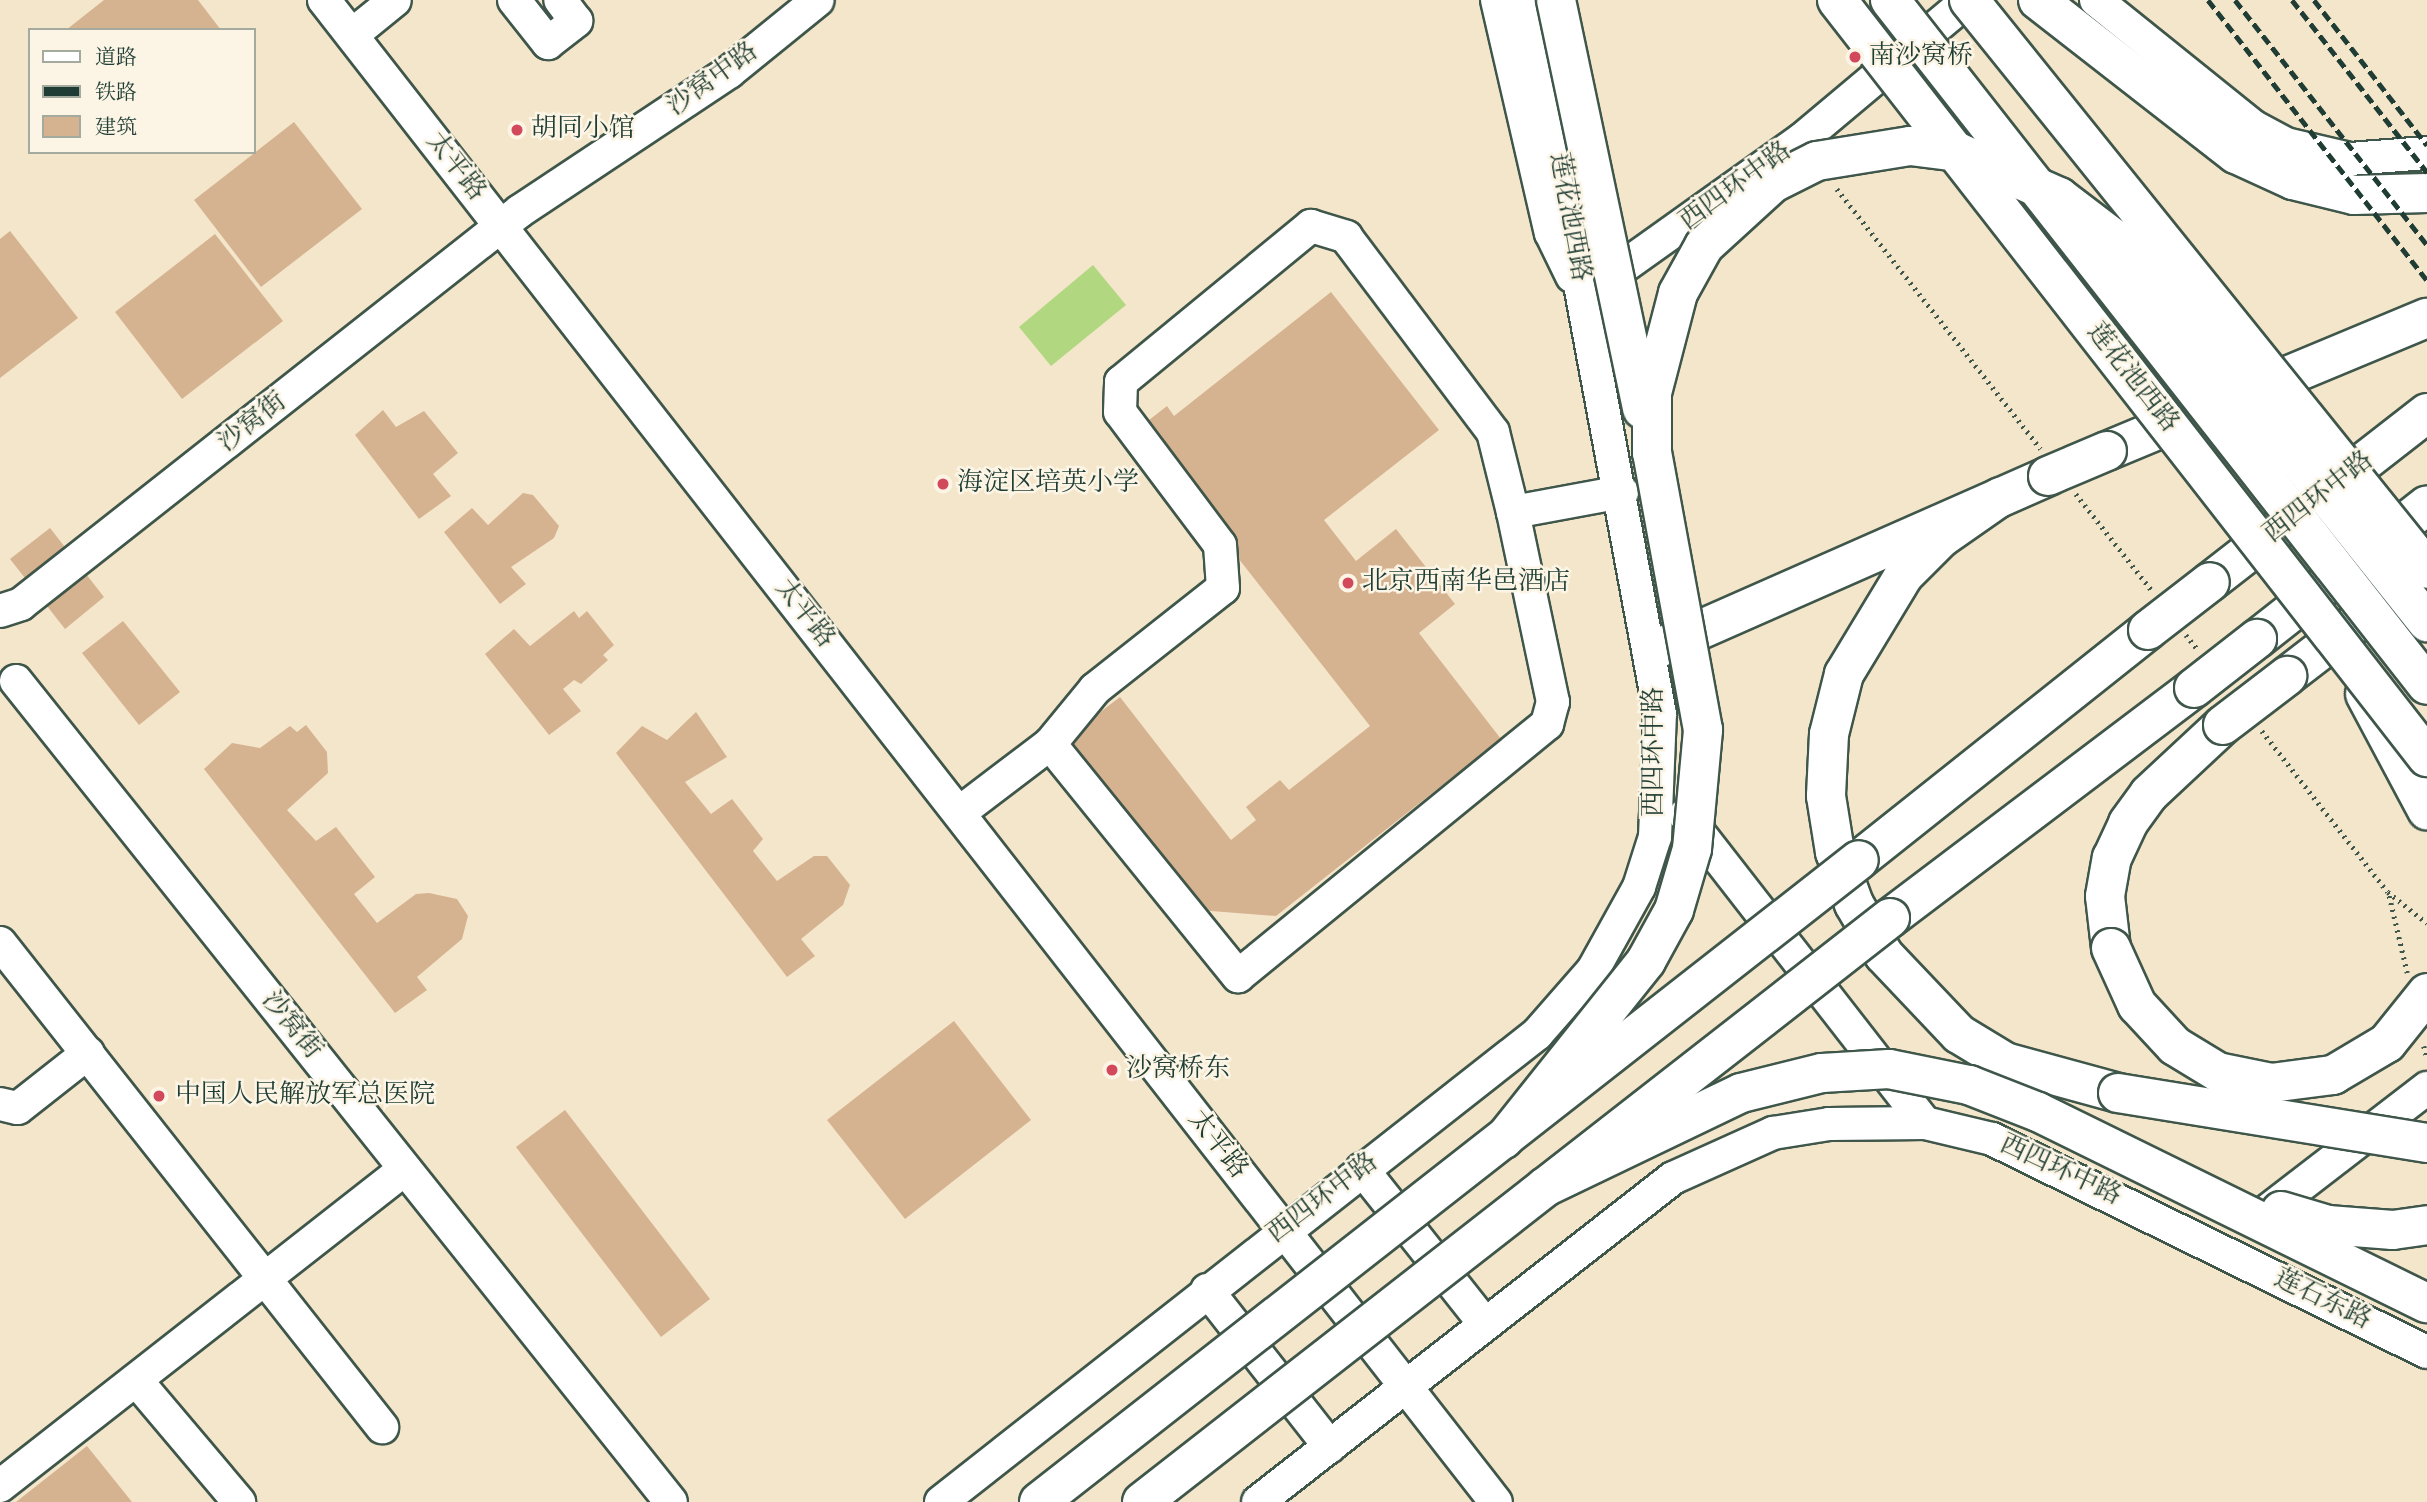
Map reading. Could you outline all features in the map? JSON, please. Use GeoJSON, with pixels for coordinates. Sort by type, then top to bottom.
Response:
{"type":"FeatureCollection","features":[{"type":"Feature","properties":{"kind":"highway"},"geometry":{"type":"LineString","coordinates":[[1504,1139],[1646,961],[1674,910],[1692,849],[1703,730],[1652,453],[1556,0]]}},
{"type":"Feature","properties":{"kind":"highway","name":"莲花池西路"},"geometry":{"type":"LineString","coordinates":[[1837,0],[2427,757]]}},
{"type":"Feature","properties":{"kind":"highway","name":"莲花池西路"},"geometry":{"type":"LineString","coordinates":[[1890,0],[2427,685]]}},
{"type":"Feature","properties":{"kind":"highway"},"geometry":{"type":"LineString","coordinates":[[1968,0],[2427,568],[2287,676],[2237,722],[2149,794],[2128,824],[2112,858],[2105,896],[2111,948],[2137,1005],[2175,1046],[2218,1072],[2271,1083],[2333,1075],[2387,1043],[2418,988]]}},
{"type":"Feature","properties":{"kind":"highway"},"geometry":{"type":"LineString","coordinates":[[2038,0],[2186,119],[2236,154],[2293,180],[2354,195],[2427,193]]}},
{"type":"Feature","properties":{"kind":"highway"},"geometry":{"type":"LineString","coordinates":[[1652,453],[1652,393],[1678,293],[1704,246],[1739,208],[1817,161],[1861,149],[1910,146],[1958,152],[2059,197],[2113,238],[2182,314],[2427,622]]}},
{"type":"Feature","properties":{"kind":"highway"},"geometry":{"type":"LineString","coordinates":[[1651,651],[2000,497],[2427,317]]}},
{"type":"Feature","properties":{"kind":"highway","name":"西四环中路"},"geometry":{"type":"LineString","coordinates":[[2163,620],[2427,413]]}},
{"type":"Feature","properties":{"kind":"highway"},"geometry":{"type":"LineString","coordinates":[[2000,497],[1941,538],[1904,575],[1844,674],[1829,734],[1826,796],[1835,852],[1854,904],[1884,955],[1959,1034],[2005,1062],[2118,1093],[2427,1143]]}},
{"type":"Feature","properties":{"kind":"highway"},"geometry":{"type":"LineString","coordinates":[[1142,1502],[1890,918],[2197,671],[2257,639],[2427,505]]}},
{"type":"Feature","properties":{"kind":"highway"},"geometry":{"type":"LineString","coordinates":[[1039,1502],[2163,620]]}},
{"type":"Feature","properties":{"kind":"highway"},"geometry":{"type":"LineString","coordinates":[[2336,640],[2427,810]]}},
{"type":"Feature","properties":{"kind":"highway"},"geometry":{"type":"LineString","coordinates":[[1545,1187],[1741,1094],[1822,1073],[1889,1069],[1969,1085],[2189,1185],[2427,1303]]}},
{"type":"Feature","properties":{"kind":"highway"},"geometry":{"type":"LineString","coordinates":[[2189,1185],[2328,1225],[2393,1230],[2427,1225]]}},
{"type":"Feature","properties":{"kind":"street","name":"太平路"},"geometry":{"type":"LineString","coordinates":[[324,0],[1406,1386]]}},
{"type":"Feature","properties":{"kind":"street"},"geometry":{"type":"LineString","coordinates":[[352,35],[395,0]]}},
{"type":"Feature","properties":{"kind":"street"},"geometry":{"type":"LineString","coordinates":[[514,0],[548,43],[576,21],[559,0]]}},
{"type":"Feature","properties":{"kind":"street","name":"沙窝中路"},"geometry":{"type":"LineString","coordinates":[[503,228],[729,72],[818,0]]}},
{"type":"Feature","properties":{"kind":"street","name":"莲花池西路"},"geometry":{"type":"LineString","coordinates":[[1497,0],[1551,233],[1583,296]]}},
{"type":"Feature","properties":{"kind":"street","name":"莲花池西路"},"geometry":{"type":"LineString","coordinates":[[1527,0],[1583,296]]}},
{"type":"Feature","properties":{"kind":"street","name":"西四环中路"},"geometry":{"type":"LineString","coordinates":[[942,1502],[1283,1229],[1537,1034],[1593,971],[1639,887],[1655,837],[1661,783],[1651,651],[1583,296],[1800,141],[1968,0]]}},
{"type":"Feature","properties":{"kind":"street"},"geometry":{"type":"LineString","coordinates":[[2096,0],[2254,127],[2286,144],[2350,159],[2427,153]]}},
{"type":"Feature","properties":{"kind":"street"},"geometry":{"type":"LineString","coordinates":[[959,813],[1050,744],[1095,689],[1223,588],[1220,545],[1120,412],[1121,382],[1311,226],[1346,237],[1493,432],[1513,512],[1553,702],[1546,724],[1238,976],[1050,744]]}},
{"type":"Feature","properties":{"kind":"street","name":"沙窝街"},"geometry":{"type":"LineString","coordinates":[[0,611],[21,604],[503,228]]}},
{"type":"Feature","properties":{"kind":"street"},"geometry":{"type":"LineString","coordinates":[[1513,512],[1622,492]]}},
{"type":"Feature","properties":{"kind":"street","name":"沙窝街"},"geometry":{"type":"LineString","coordinates":[[16,681],[671,1502]]}},
{"type":"Feature","properties":{"kind":"street"},"geometry":{"type":"LineString","coordinates":[[1661,783],[1925,1123]]}},
{"type":"Feature","properties":{"kind":"street"},"geometry":{"type":"LineString","coordinates":[[0,943],[382,1427]]}},
{"type":"Feature","properties":{"kind":"street"},"geometry":{"type":"LineString","coordinates":[[0,1104],[19,1108],[88,1053]]}},
{"type":"Feature","properties":{"kind":"street"},"geometry":{"type":"LineString","coordinates":[[2217,1249],[2427,1088]]}},
{"type":"Feature","properties":{"kind":"street","name":"西四环中路"},"geometry":{"type":"LineString","coordinates":[[1258,1502],[1484,1323],[1686,1172],[1773,1133],[1829,1124],[1925,1123],[1992,1139],[2061,1167],[2217,1249]]}},
{"type":"Feature","properties":{"kind":"street"},"geometry":{"type":"LineString","coordinates":[[0,1486],[405,1169]]}},
{"type":"Feature","properties":{"kind":"street"},"geometry":{"type":"LineString","coordinates":[[1362,1169],[1484,1323]]}},
{"type":"Feature","properties":{"kind":"street","name":"莲石东路"},"geometry":{"type":"LineString","coordinates":[[2217,1249],[2427,1352]]}},
{"type":"Feature","properties":{"kind":"street"},"geometry":{"type":"LineString","coordinates":[[1207,1290],[1330,1447]]}},
{"type":"Feature","properties":{"kind":"street"},"geometry":{"type":"LineString","coordinates":[[136,1380],[239,1502]]}},
{"type":"Feature","properties":{"kind":"street"},"geometry":{"type":"LineString","coordinates":[[1406,1386],[1496,1502]]}},
{"type":"Feature","properties":{"kind":"path"},"geometry":{"type":"LineString","coordinates":[[1834,185],[2056,474],[2197,671]]}},
{"type":"Feature","properties":{"kind":"path"},"geometry":{"type":"LineString","coordinates":[[2237,722],[2388,892],[2427,923]]}},
{"type":"Feature","properties":{"kind":"path"},"geometry":{"type":"LineString","coordinates":[[2388,892],[2418,988]]}},
{"type":"Feature","properties":{"kind":"path"},"geometry":{"type":"LineString","coordinates":[[2421,1033],[2427,1058]]}},
{"type":"Feature","properties":{"kind":"green space"},"geometry":{"type":"Polygon","coordinates":[[[1093,265],[1126,305],[1051,366],[1019,327],[1093,265]]]}},
{"type":"Feature","properties":{"kind":"building"},"geometry":{"type":"Polygon","coordinates":[[[104,0],[198,0],[219,28],[69,28],[104,0]]]}},
{"type":"Feature","properties":{"kind":"building"},"geometry":{"type":"Polygon","coordinates":[[[294,122],[362,209],[261,287],[194,200],[294,122]]]}},
{"type":"Feature","properties":{"kind":"building"},"geometry":{"type":"Polygon","coordinates":[[[10,231],[78,318],[0,378],[0,239],[10,231]]]}},
{"type":"Feature","properties":{"kind":"building"},"geometry":{"type":"Polygon","coordinates":[[[215,234],[283,321],[182,399],[115,312],[215,234]]]}},
{"type":"Feature","properties":{"kind":"building","name":"北京西南华邑酒店"},"geometry":{"type":"Polygon","coordinates":[[[1331,292],[1439,430],[1324,520],[1356,561],[1396,529],[1455,604],[1419,633],[1501,739],[1276,916],[1198,910],[1065,739],[1120,697],[1231,840],[1256,820],[1246,807],[1280,780],[1289,790],[1370,726],[1151,447],[1163,438],[1149,420],[1167,406],[1174,416],[1331,292]]]}},
{"type":"Feature","properties":{"kind":"building"},"geometry":{"type":"Polygon","coordinates":[[[383,410],[396,427],[424,411],[458,453],[433,474],[451,496],[419,519],[355,435],[383,410]]]}},
{"type":"Feature","properties":{"kind":"building"},"geometry":{"type":"Polygon","coordinates":[[[523,493],[533,495],[559,526],[554,538],[511,567],[526,584],[500,604],[444,532],[472,508],[488,525],[523,493]]]}},
{"type":"Feature","properties":{"kind":"building"},"geometry":{"type":"Polygon","coordinates":[[[50,528],[104,597],[65,629],[10,559],[50,528]]]}},
{"type":"Feature","properties":{"kind":"building"},"geometry":{"type":"Polygon","coordinates":[[[574,611],[579,618],[587,611],[614,645],[603,655],[608,660],[581,684],[574,680],[563,689],[581,711],[549,735],[485,654],[514,629],[530,646],[574,611]]]}},
{"type":"Feature","properties":{"kind":"building"},"geometry":{"type":"Polygon","coordinates":[[[123,621],[180,692],[139,725],[82,653],[123,621]]]}},
{"type":"Feature","properties":{"kind":"building"},"geometry":{"type":"Polygon","coordinates":[[[696,712],[727,757],[685,782],[711,814],[732,799],[763,839],[753,851],[777,881],[814,856],[827,856],[850,885],[843,905],[801,939],[815,956],[787,977],[616,753],[642,726],[667,740],[696,712]]]}},
{"type":"Feature","properties":{"kind":"building"},"geometry":{"type":"Polygon","coordinates":[[[306,725],[327,752],[328,773],[287,810],[316,841],[336,827],[375,877],[354,894],[377,923],[416,894],[429,893],[457,899],[468,916],[462,939],[417,977],[427,990],[395,1013],[204,769],[232,743],[260,748],[290,726],[297,732],[306,725]]]}},
{"type":"Feature","properties":{"kind":"building"},"geometry":{"type":"Polygon","coordinates":[[[954,1021],[1031,1120],[905,1219],[827,1120],[954,1021]]]}},
{"type":"Feature","properties":{"kind":"building"},"geometry":{"type":"Polygon","coordinates":[[[565,1110],[710,1299],[661,1337],[516,1147],[565,1110]]]}},
{"type":"Feature","properties":{"kind":"building"},"geometry":{"type":"Polygon","coordinates":[[[87,1446],[132,1502],[16,1502],[87,1446]]]}},
{"type":"Feature","properties":{"kind":"railway"},"geometry":{"type":"LineString","coordinates":[[2208,0],[2427,280]]}},
{"type":"Feature","properties":{"kind":"railway"},"geometry":{"type":"LineString","coordinates":[[2235,0],[2427,245]]}},
{"type":"Feature","properties":{"kind":"railway"},"geometry":{"type":"LineString","coordinates":[[2292,0],[2427,172]]}},
{"type":"Feature","properties":{"kind":"railway"},"geometry":{"type":"LineString","coordinates":[[2314,0],[2427,145]]}},
{"type":"Feature","properties":{"kind":"place","name":"南沙窝桥"},"geometry":{"type":"Point","coordinates":[1855,57]}},
{"type":"Feature","properties":{"kind":"place","name":"胡同小馆"},"geometry":{"type":"Point","coordinates":[517,130]}},
{"type":"Feature","properties":{"kind":"place","name":"海淀区培英小学"},"geometry":{"type":"Point","coordinates":[943,484]}},
{"type":"Feature","properties":{"kind":"place","name":"北京西南华邑酒店"},"geometry":{"type":"Point","coordinates":[1348,583]}},
{"type":"Feature","properties":{"kind":"place","name":"沙窝桥东"},"geometry":{"type":"Point","coordinates":[1112,1070]}},
{"type":"Feature","properties":{"kind":"place","name":"中国人民解放军总医院"},"geometry":{"type":"Point","coordinates":[159,1096]}}]}
